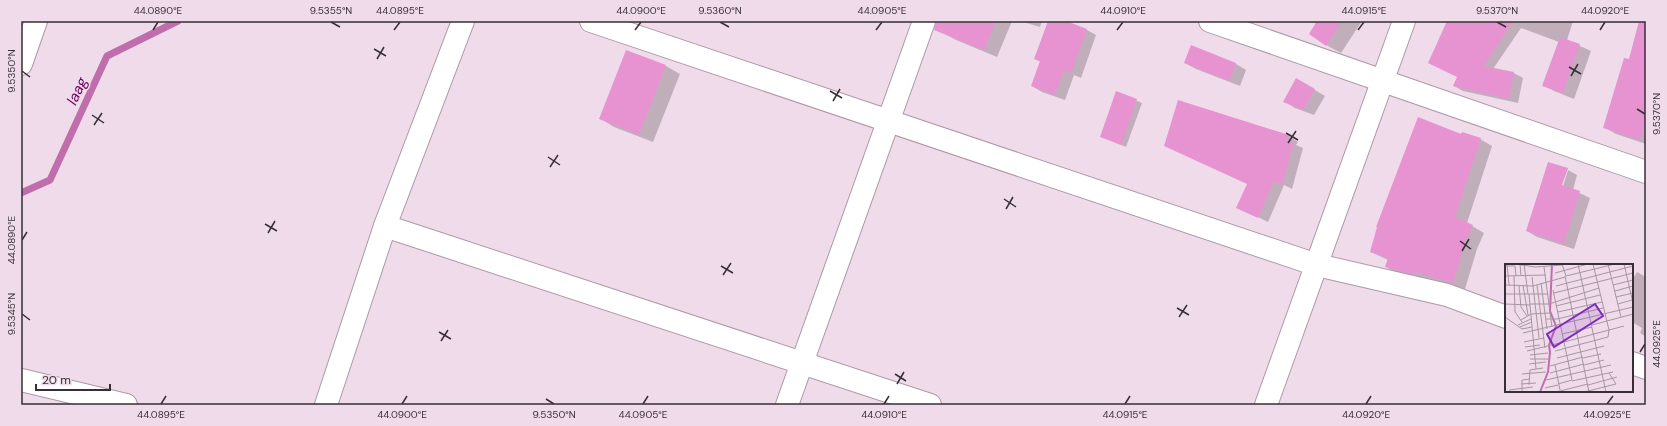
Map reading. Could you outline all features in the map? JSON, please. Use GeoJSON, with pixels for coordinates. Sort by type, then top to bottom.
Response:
{"type":"FeatureCollection","features":[{"type":"Feature","properties":{"kind":"street"},"geometry":{"type":"LineString","coordinates":[[21,64],[36,21]]}},
{"type":"Feature","properties":{"kind":"street"},"geometry":{"type":"LineString","coordinates":[[326,405],[385,226],[463,21]]}},
{"type":"Feature","properties":{"kind":"street"},"geometry":{"type":"LineString","coordinates":[[591,21],[1317,265],[1447,296],[1505,317]]}},
{"type":"Feature","properties":{"kind":"street"},"geometry":{"type":"LineString","coordinates":[[787,405],[924,21]]}},
{"type":"Feature","properties":{"kind":"street"},"geometry":{"type":"LineString","coordinates":[[1210,21],[1646,172]]}},
{"type":"Feature","properties":{"kind":"street"},"geometry":{"type":"LineString","coordinates":[[1266,405],[1404,21]]}},
{"type":"Feature","properties":{"kind":"street"},"geometry":{"type":"LineString","coordinates":[[385,226],[930,405]]}},
{"type":"Feature","properties":{"kind":"street"},"geometry":{"type":"LineString","coordinates":[[1633,363],[1646,368]]}},
{"type":"Feature","properties":{"kind":"street"},"geometry":{"type":"LineString","coordinates":[[21,380],[126,405]]}},
{"type":"Feature","properties":{"kind":"building"},"geometry":{"type":"Polygon","coordinates":[[[936,21],[996,21],[984,50],[934,30],[936,21]]]}},
{"type":"Feature","properties":{"kind":"building"},"geometry":{"type":"Polygon","coordinates":[[[1048,21],[1066,21],[1087,29],[1071,73],[1064,70],[1055,95],[1031,86],[1040,61],[1034,59],[1048,21]]]}},
{"type":"Feature","properties":{"kind":"building"},"geometry":{"type":"Polygon","coordinates":[[[1317,21],[1342,21],[1326,46],[1309,34],[1317,21]]]}},
{"type":"Feature","properties":{"kind":"building"},"geometry":{"type":"Polygon","coordinates":[[[1447,21],[1513,21],[1484,66],[1514,72],[1509,99],[1453,86],[1457,77],[1428,63],[1447,21]]]}},
{"type":"Feature","properties":{"kind":"building"},"geometry":{"type":"Polygon","coordinates":[[[1639,21],[1646,21],[1646,121],[1640,140],[1603,128],[1624,58],[1629,59],[1639,21]]]}},
{"type":"Feature","properties":{"kind":"building"},"geometry":{"type":"Polygon","coordinates":[[[1560,37],[1580,44],[1563,93],[1542,86],[1560,37]]]}},
{"type":"Feature","properties":{"kind":"building"},"geometry":{"type":"Polygon","coordinates":[[[1191,45],[1236,63],[1229,81],[1184,63],[1191,45]]]}},
{"type":"Feature","properties":{"kind":"building"},"geometry":{"type":"Polygon","coordinates":[[[626,50],[666,65],[639,135],[599,119],[626,50]]]}},
{"type":"Feature","properties":{"kind":"building"},"geometry":{"type":"Polygon","coordinates":[[[1296,78],[1315,89],[1303,110],[1283,102],[1296,78]]]}},
{"type":"Feature","properties":{"kind":"building"},"geometry":{"type":"Polygon","coordinates":[[[1116,91],[1137,99],[1121,145],[1100,137],[1116,91]]]}},
{"type":"Feature","properties":{"kind":"building"},"geometry":{"type":"Polygon","coordinates":[[[1178,100],[1289,135],[1286,140],[1294,142],[1282,185],[1274,181],[1258,218],[1236,208],[1247,184],[1164,146],[1178,100]]]}},
{"type":"Feature","properties":{"kind":"building"},"geometry":{"type":"Polygon","coordinates":[[[1418,117],[1461,134],[1462,132],[1481,138],[1455,217],[1473,225],[1465,242],[1453,283],[1415,272],[1414,275],[1385,267],[1388,258],[1370,252],[1376,227],[1418,117]]]}},
{"type":"Feature","properties":{"kind":"building"},"geometry":{"type":"Polygon","coordinates":[[[1548,162],[1568,168],[1562,185],[1580,191],[1564,244],[1526,231],[1548,162]]]}},
{"type":"Feature","properties":{"kind":"waterway","name":"laag"},"geometry":{"type":"LineString","coordinates":[[21,193],[50,180],[107,56],[178,21]]}}]}
